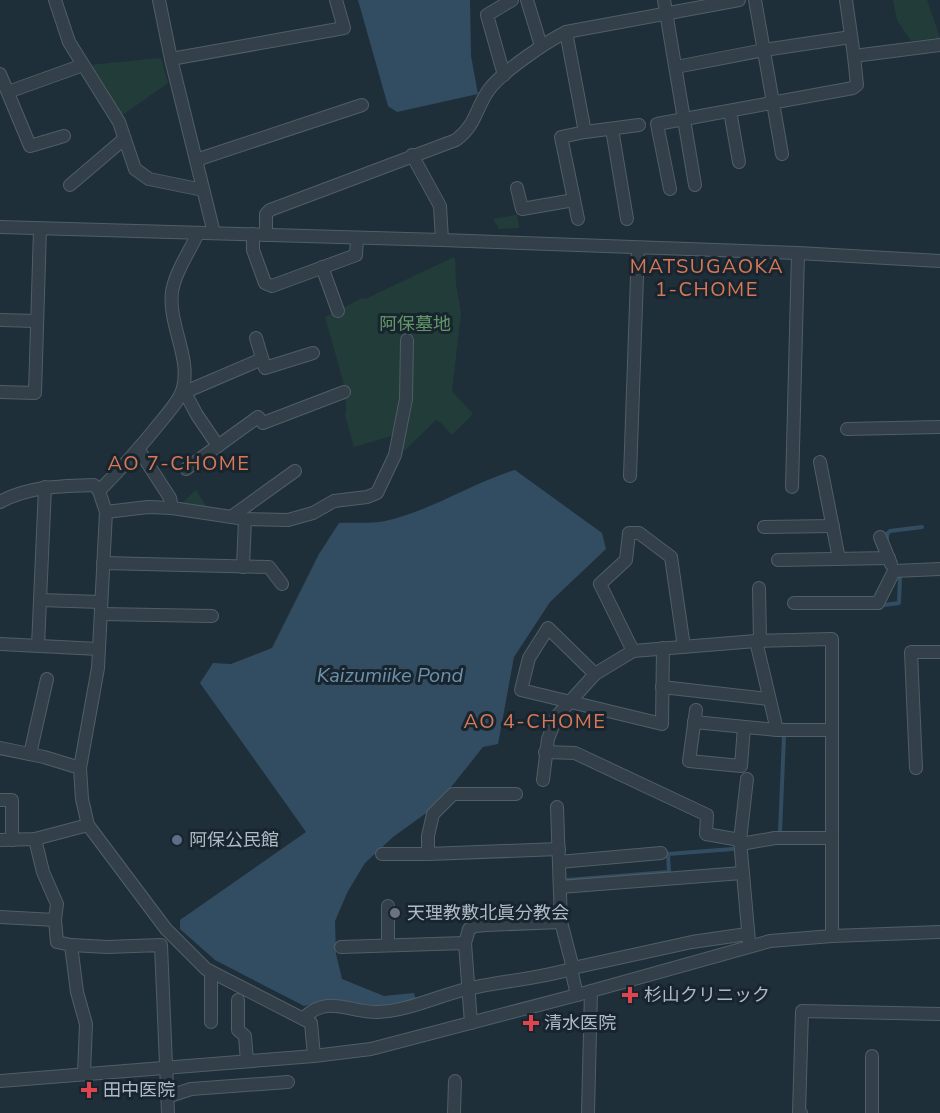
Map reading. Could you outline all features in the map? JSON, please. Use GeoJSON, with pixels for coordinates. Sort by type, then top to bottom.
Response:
{"type":"FeatureCollection","features":[{"type":"Feature","properties":{"kind":"street"},"geometry":{"type":"LineString","coordinates":[[55,0],[69,42],[119,122],[135,169],[149,179],[203,190]]}},
{"type":"Feature","properties":{"kind":"street"},"geometry":{"type":"LineString","coordinates":[[159,0],[171,59],[214,233]]}},
{"type":"Feature","properties":{"kind":"street"},"geometry":{"type":"LineString","coordinates":[[171,59],[344,28],[336,0]]}},
{"type":"Feature","properties":{"kind":"street"},"geometry":{"type":"LineString","coordinates":[[504,75],[487,15],[512,0]]}},
{"type":"Feature","properties":{"kind":"street"},"geometry":{"type":"LineString","coordinates":[[527,0],[541,46]]}},
{"type":"Feature","properties":{"kind":"street"},"geometry":{"type":"LineString","coordinates":[[266,235],[266,214],[270,210],[456,140],[468,130],[489,89],[541,46],[566,32],[666,6],[739,0]]}},
{"type":"Feature","properties":{"kind":"street"},"geometry":{"type":"LineString","coordinates":[[755,0],[782,154]]}},
{"type":"Feature","properties":{"kind":"street"},"geometry":{"type":"LineString","coordinates":[[670,189],[657,124],[773,104],[857,86],[846,0]]}},
{"type":"Feature","properties":{"kind":"street"},"geometry":{"type":"LineString","coordinates":[[666,6],[695,185]]}},
{"type":"Feature","properties":{"kind":"street"},"geometry":{"type":"LineString","coordinates":[[566,32],[585,132]]}},
{"type":"Feature","properties":{"kind":"street"},"geometry":{"type":"LineString","coordinates":[[676,68],[764,50],[851,37]]}},
{"type":"Feature","properties":{"kind":"street"},"geometry":{"type":"LineString","coordinates":[[854,57],[940,45]]}},
{"type":"Feature","properties":{"kind":"street"},"geometry":{"type":"LineString","coordinates":[[8,92],[83,65]]}},
{"type":"Feature","properties":{"kind":"street"},"geometry":{"type":"LineString","coordinates":[[0,74],[30,146],[64,136]]}},
{"type":"Feature","properties":{"kind":"street"},"geometry":{"type":"LineString","coordinates":[[196,160],[362,105]]}},
{"type":"Feature","properties":{"kind":"street"},"geometry":{"type":"LineString","coordinates":[[730,111],[739,162]]}},
{"type":"Feature","properties":{"kind":"street"},"geometry":{"type":"LineString","coordinates":[[578,219],[561,137],[639,125]]}},
{"type":"Feature","properties":{"kind":"street"},"geometry":{"type":"LineString","coordinates":[[612,129],[627,219]]}},
{"type":"Feature","properties":{"kind":"street"},"geometry":{"type":"LineString","coordinates":[[70,185],[124,138]]}},
{"type":"Feature","properties":{"kind":"street"},"geometry":{"type":"LineString","coordinates":[[412,155],[440,206],[442,240]]}},
{"type":"Feature","properties":{"kind":"street"},"geometry":{"type":"LineString","coordinates":[[517,188],[522,209],[574,200]]}},
{"type":"Feature","properties":{"kind":"street"},"geometry":{"type":"LineString","coordinates":[[0,227],[442,240],[798,253],[940,261]]}},
{"type":"Feature","properties":{"kind":"street"},"geometry":{"type":"LineString","coordinates":[[0,392],[34,393],[40,229]]}},
{"type":"Feature","properties":{"kind":"street"},"geometry":{"type":"LineString","coordinates":[[198,233],[176,278],[172,293],[173,309],[185,372],[184,390],[197,415],[218,446]]}},
{"type":"Feature","properties":{"kind":"street"},"geometry":{"type":"LineString","coordinates":[[253,234],[253,250],[265,283],[272,286],[356,255],[357,237]]}},
{"type":"Feature","properties":{"kind":"street"},"geometry":{"type":"LineString","coordinates":[[630,476],[638,248]]}},
{"type":"Feature","properties":{"kind":"street"},"geometry":{"type":"LineString","coordinates":[[792,487],[798,253]]}},
{"type":"Feature","properties":{"kind":"street"},"geometry":{"type":"LineString","coordinates":[[322,267],[338,311]]}},
{"type":"Feature","properties":{"kind":"street"},"geometry":{"type":"LineString","coordinates":[[0,320],[37,321]]}},
{"type":"Feature","properties":{"kind":"street"},"geometry":{"type":"LineString","coordinates":[[256,338],[265,368],[313,353]]}},
{"type":"Feature","properties":{"kind":"street"},"geometry":{"type":"LineString","coordinates":[[106,512],[148,507],[172,508],[245,519],[288,520],[313,513],[334,501],[377,493],[395,455],[406,399],[407,340]]}},
{"type":"Feature","properties":{"kind":"street"},"geometry":{"type":"LineString","coordinates":[[99,491],[139,450],[184,390],[262,359]]}},
{"type":"Feature","properties":{"kind":"street"},"geometry":{"type":"LineString","coordinates":[[186,469],[258,417],[263,423],[344,392]]}},
{"type":"Feature","properties":{"kind":"street"},"geometry":{"type":"LineString","coordinates":[[847,429],[940,427]]}},
{"type":"Feature","properties":{"kind":"street"},"geometry":{"type":"LineString","coordinates":[[139,450],[170,498],[172,508]]}},
{"type":"Feature","properties":{"kind":"street"},"geometry":{"type":"LineString","coordinates":[[820,462],[839,559]]}},
{"type":"Feature","properties":{"kind":"street"},"geometry":{"type":"LineString","coordinates":[[231,517],[295,471]]}},
{"type":"Feature","properties":{"kind":"street"},"geometry":{"type":"LineString","coordinates":[[0,502],[9,497],[45,487],[94,485],[99,491],[106,512],[98,668],[80,768],[82,799],[88,825],[166,929],[206,969],[312,1023],[314,1056]]}},
{"type":"Feature","properties":{"kind":"street"},"geometry":{"type":"LineString","coordinates":[[38,646],[45,487]]}},
{"type":"Feature","properties":{"kind":"street"},"geometry":{"type":"LineString","coordinates":[[243,567],[245,519]]}},
{"type":"Feature","properties":{"kind":"street"},"geometry":{"type":"LineString","coordinates":[[764,527],[833,526]]}},
{"type":"Feature","properties":{"kind":"street"},"geometry":{"type":"LineString","coordinates":[[633,651],[600,584],[626,560],[629,533],[639,533],[671,557],[684,647]]}},
{"type":"Feature","properties":{"kind":"street"},"geometry":{"type":"LineString","coordinates":[[794,603],[878,603],[894,571],[880,537]]}},
{"type":"Feature","properties":{"kind":"street"},"geometry":{"type":"LineString","coordinates":[[778,560],[889,558]]}},
{"type":"Feature","properties":{"kind":"street"},"geometry":{"type":"LineString","coordinates":[[103,563],[269,567],[282,584]]}},
{"type":"Feature","properties":{"kind":"street"},"geometry":{"type":"LineString","coordinates":[[894,571],[940,569]]}},
{"type":"Feature","properties":{"kind":"street"},"geometry":{"type":"LineString","coordinates":[[759,588],[758,641],[777,730]]}},
{"type":"Feature","properties":{"kind":"street"},"geometry":{"type":"LineString","coordinates":[[40,600],[101,608],[212,616]]}},
{"type":"Feature","properties":{"kind":"street"},"geometry":{"type":"LineString","coordinates":[[595,674],[548,628],[529,658],[521,690],[662,724],[663,648]]}},
{"type":"Feature","properties":{"kind":"street"},"geometry":{"type":"LineString","coordinates":[[543,780],[548,739],[558,716],[595,674],[633,651],[758,641],[832,639],[832,936]]}},
{"type":"Feature","properties":{"kind":"street"},"geometry":{"type":"LineString","coordinates":[[0,644],[99,649]]}},
{"type":"Feature","properties":{"kind":"street"},"geometry":{"type":"LineString","coordinates":[[916,768],[911,652],[940,652]]}},
{"type":"Feature","properties":{"kind":"street"},"geometry":{"type":"LineString","coordinates":[[30,754],[47,679]]}},
{"type":"Feature","properties":{"kind":"street"},"geometry":{"type":"LineString","coordinates":[[663,687],[769,699]]}},
{"type":"Feature","properties":{"kind":"street"},"geometry":{"type":"LineString","coordinates":[[744,727],[741,766],[689,761],[695,716],[744,727],[777,730],[832,730]]}},
{"type":"Feature","properties":{"kind":"street"},"geometry":{"type":"LineString","coordinates":[[0,748],[80,768]]}},
{"type":"Feature","properties":{"kind":"street"},"geometry":{"type":"LineString","coordinates":[[545,752],[575,753],[707,815],[706,834],[741,842],[775,838],[832,838]]}},
{"type":"Feature","properties":{"kind":"street"},"geometry":{"type":"LineString","coordinates":[[747,779],[741,842],[749,940]]}},
{"type":"Feature","properties":{"kind":"street"},"geometry":{"type":"LineString","coordinates":[[428,854],[428,836],[433,814],[453,794],[516,794]]}},
{"type":"Feature","properties":{"kind":"street"},"geometry":{"type":"LineString","coordinates":[[0,800],[12,800],[6,840],[35,839],[88,825]]}},
{"type":"Feature","properties":{"kind":"street"},"geometry":{"type":"LineString","coordinates":[[558,807],[561,922],[577,995]]}},
{"type":"Feature","properties":{"kind":"street"},"geometry":{"type":"LineString","coordinates":[[35,839],[43,872],[57,904],[57,942],[107,947],[161,945],[168,1113]]}},
{"type":"Feature","properties":{"kind":"street"},"geometry":{"type":"LineString","coordinates":[[382,854],[661,853]]}},
{"type":"Feature","properties":{"kind":"street"},"geometry":{"type":"LineString","coordinates":[[560,887],[742,873]]}},
{"type":"Feature","properties":{"kind":"street"},"geometry":{"type":"LineString","coordinates":[[388,906],[388,945]]}},
{"type":"Feature","properties":{"kind":"street"},"geometry":{"type":"LineString","coordinates":[[0,916],[56,920]]}},
{"type":"Feature","properties":{"kind":"street"},"geometry":{"type":"LineString","coordinates":[[471,1023],[465,943],[469,929],[475,926],[561,922]]}},
{"type":"Feature","properties":{"kind":"street"},"geometry":{"type":"LineString","coordinates":[[304,1018],[313,1009],[337,1005],[363,1012],[394,1010],[467,989],[692,942],[770,941],[940,932]]}},
{"type":"Feature","properties":{"kind":"street"},"geometry":{"type":"LineString","coordinates":[[0,1081],[314,1056],[371,1049],[591,991],[749,940]]}},
{"type":"Feature","properties":{"kind":"street"},"geometry":{"type":"LineString","coordinates":[[341,946],[465,943]]}},
{"type":"Feature","properties":{"kind":"street"},"geometry":{"type":"LineString","coordinates":[[71,945],[77,992],[86,1024],[84,1073]]}},
{"type":"Feature","properties":{"kind":"street"},"geometry":{"type":"LineString","coordinates":[[211,972],[211,1022]]}},
{"type":"Feature","properties":{"kind":"street"},"geometry":{"type":"LineString","coordinates":[[588,1113],[591,991]]}},
{"type":"Feature","properties":{"kind":"street"},"geometry":{"type":"LineString","coordinates":[[238,1000],[238,1030],[244,1036],[247,1061]]}},
{"type":"Feature","properties":{"kind":"street"},"geometry":{"type":"LineString","coordinates":[[801,1113],[799,1113],[802,1011],[940,1014]]}},
{"type":"Feature","properties":{"kind":"street"},"geometry":{"type":"LineString","coordinates":[[872,1113],[873,1056]]}},
{"type":"Feature","properties":{"kind":"street"},"geometry":{"type":"LineString","coordinates":[[454,1113],[455,1081]]}},
{"type":"Feature","properties":{"kind":"street"},"geometry":{"type":"LineString","coordinates":[[167,1097],[191,1089],[288,1082]]}},
{"type":"Feature","properties":{"kind":"green space"},"geometry":{"type":"Polygon","coordinates":[[[893,0],[927,0],[940,38],[911,41],[897,20],[893,0]]]}},
{"type":"Feature","properties":{"kind":"green space"},"geometry":{"type":"Polygon","coordinates":[[[161,58],[168,83],[121,116],[90,65],[161,58]]]}},
{"type":"Feature","properties":{"kind":"green space"},"geometry":{"type":"Polygon","coordinates":[[[517,215],[519,228],[499,229],[493,219],[517,215]]]}},
{"type":"Feature","properties":{"kind":"green space","name":"阿保墓地"},"geometry":{"type":"Polygon","coordinates":[[[455,258],[456,284],[461,313],[452,391],[473,414],[453,434],[436,420],[405,450],[401,451],[394,435],[354,447],[345,415],[345,388],[325,317],[455,258]]]}},
{"type":"Feature","properties":{"kind":"green space"},"geometry":{"type":"Polygon","coordinates":[[[196,490],[208,509],[182,503],[196,490]]]}},
{"type":"Feature","properties":{"kind":"water"},"geometry":{"type":"Polygon","coordinates":[[[358,0],[470,0],[471,56],[478,94],[397,112],[388,106],[358,0]]]}},
{"type":"Feature","properties":{"kind":"water","name":"Kaizumiike Pond"},"geometry":{"type":"Polygon","coordinates":[[[515,470],[602,533],[606,549],[550,602],[514,657],[498,744],[483,747],[436,806],[393,837],[365,863],[348,891],[335,921],[336,954],[342,979],[384,996],[414,993],[416,1000],[378,1008],[328,1002],[304,1006],[215,960],[180,929],[180,920],[306,832],[200,683],[213,663],[231,664],[272,648],[319,554],[339,523],[380,522],[402,517],[515,470]]]}},
{"type":"Feature","properties":{"kind":"waterway"},"geometry":{"type":"LineString","coordinates":[[887,542],[887,534],[890,531],[922,527]]}},
{"type":"Feature","properties":{"kind":"waterway"},"geometry":{"type":"LineString","coordinates":[[884,605],[899,603],[900,577]]}},
{"type":"Feature","properties":{"kind":"waterway"},"geometry":{"type":"LineString","coordinates":[[780,832],[784,736]]}},
{"type":"Feature","properties":{"kind":"waterway"},"geometry":{"type":"LineString","coordinates":[[567,880],[669,872],[668,854],[733,849]]}},
{"type":"Feature","properties":{"kind":"place","name":"阿保公民館"},"geometry":{"type":"Point","coordinates":[177,840]}},
{"type":"Feature","properties":{"kind":"place","name":"天理教敷北眞分教会"},"geometry":{"type":"Point","coordinates":[395,913]}},
{"type":"Feature","properties":{"kind":"place","name":"杉山クリニック"},"geometry":{"type":"Point","coordinates":[630,995]}},
{"type":"Feature","properties":{"kind":"place","name":"清水医院"},"geometry":{"type":"Point","coordinates":[531,1023]}},
{"type":"Feature","properties":{"kind":"place","name":"田中医院"},"geometry":{"type":"Point","coordinates":[89,1090]}},
{"type":"Feature","properties":{"kind":"district","name":"MATSUGAOKA 1-CHOME"},"geometry":{"type":"Point","coordinates":[707,278]}},
{"type":"Feature","properties":{"kind":"district","name":"AO 7-CHOME"},"geometry":{"type":"Point","coordinates":[179,463]}},
{"type":"Feature","properties":{"kind":"district","name":"AO 4-CHOME"},"geometry":{"type":"Point","coordinates":[535,721]}}]}
